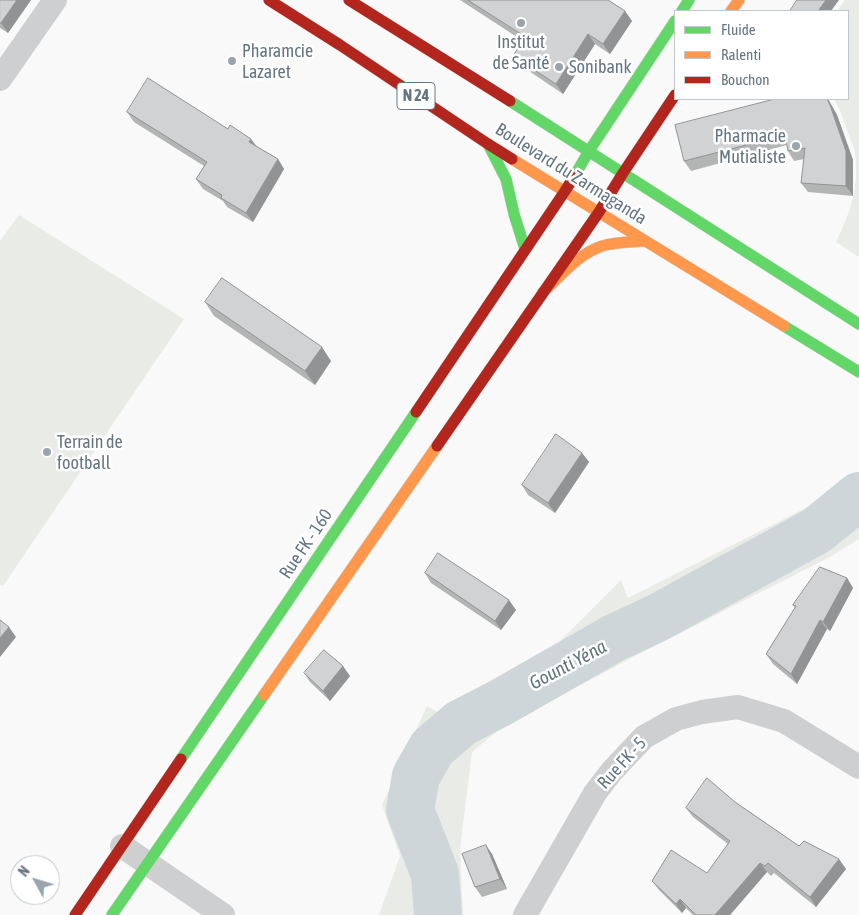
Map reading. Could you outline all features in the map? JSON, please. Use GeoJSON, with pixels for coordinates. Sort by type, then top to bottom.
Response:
{"type":"FeatureCollection","features":[{"type":"Feature","properties":{"kind":"main road","name":"Boulevard du Zarmaganda"},"geometry":{"type":"LineString","coordinates":[[269,0],[488,144],[859,372]]}},
{"type":"Feature","properties":{"kind":"main road","name":"Boulevard du Zarmaganda"},"geometry":{"type":"LineString","coordinates":[[349,0],[859,324]]}},
{"type":"Feature","properties":{"kind":"main road","name":"Rue FK - 160"},"geometry":{"type":"LineString","coordinates":[[75,915],[310,570],[564,191],[674,23]]}},
{"type":"Feature","properties":{"kind":"main road"},"geometry":{"type":"LineString","coordinates":[[112,915],[599,212],[674,97]]}},
{"type":"Feature","properties":{"kind":"main road"},"geometry":{"type":"LineString","coordinates":[[488,144],[506,179],[525,249]]}},
{"type":"Feature","properties":{"kind":"main road"},"geometry":{"type":"LineString","coordinates":[[543,292],[578,260],[598,248],[613,244],[646,241]]}},
{"type":"Feature","properties":{"kind":"street"},"geometry":{"type":"LineString","coordinates":[[0,79],[55,0]]}},
{"type":"Feature","properties":{"kind":"street","name":"Rue FK - 5"},"geometry":{"type":"LineString","coordinates":[[525,915],[595,793],[612,771],[644,737],[676,719],[702,712],[738,706],[784,721],[859,768]]}},
{"type":"Feature","properties":{"kind":"street"},"geometry":{"type":"LineString","coordinates":[[122,846],[223,915]]}},
{"type":"Feature","properties":{"kind":"shaded area"},"geometry":{"type":"Polygon","coordinates":[[[845,0],[859,0],[859,257],[836,242],[850,210],[856,178],[854,148],[835,100],[849,100],[849,10],[838,10],[845,0]]]}},
{"type":"Feature","properties":{"kind":"shaded area","name":"Terrain de football"},"geometry":{"type":"Polygon","coordinates":[[[19,215],[184,319],[3,586],[0,585],[0,241],[19,215]]]}},
{"type":"Feature","properties":{"kind":"shaded area"},"geometry":{"type":"Polygon","coordinates":[[[859,481],[859,539],[828,558],[637,655],[502,727],[472,752],[460,849],[463,915],[379,915],[400,856],[382,805],[427,706],[470,731],[621,580],[628,598],[859,481]]]}},
{"type":"Feature","properties":{"kind":"building"},"geometry":{"type":"Polygon","coordinates":[[[0,0],[17,0],[1,23],[0,23],[0,0]]]}},
{"type":"Feature","properties":{"kind":"building"},"geometry":{"type":"Polygon","coordinates":[[[468,0],[608,0],[625,11],[603,44],[588,34],[556,84],[513,56],[525,37],[468,0]]]}},
{"type":"Feature","properties":{"kind":"building"},"geometry":{"type":"Polygon","coordinates":[[[797,0],[826,0],[819,10],[791,10],[797,0]]]}},
{"type":"Feature","properties":{"kind":"building"},"geometry":{"type":"Polygon","coordinates":[[[148,78],[228,129],[230,125],[251,139],[249,142],[278,159],[246,213],[221,198],[222,195],[196,179],[207,162],[127,112],[148,78]]]}},
{"type":"Feature","properties":{"kind":"building"},"geometry":{"type":"Polygon","coordinates":[[[771,100],[828,100],[846,151],[846,186],[801,183],[805,148],[788,151],[785,135],[684,161],[675,125],[771,100]]]}},
{"type":"Feature","properties":{"kind":"building"},"geometry":{"type":"Polygon","coordinates":[[[222,278],[322,347],[305,371],[205,302],[222,278]]]}},
{"type":"Feature","properties":{"kind":"building"},"geometry":{"type":"Polygon","coordinates":[[[556,434],[582,453],[548,503],[522,485],[556,434]]]}},
{"type":"Feature","properties":{"kind":"building"},"geometry":{"type":"Polygon","coordinates":[[[438,553],[509,600],[495,621],[425,573],[438,553]]]}},
{"type":"Feature","properties":{"kind":"building"},"geometry":{"type":"Polygon","coordinates":[[[820,567],[847,578],[823,622],[820,620],[791,674],[766,654],[796,606],[793,605],[820,567]]]}},
{"type":"Feature","properties":{"kind":"building"},"geometry":{"type":"Polygon","coordinates":[[[0,620],[9,627],[0,638],[0,620]]]}},
{"type":"Feature","properties":{"kind":"building"},"geometry":{"type":"Polygon","coordinates":[[[324,650],[343,666],[323,691],[304,673],[324,650]]]}},
{"type":"Feature","properties":{"kind":"building"},"geometry":{"type":"Polygon","coordinates":[[[707,778],[735,802],[799,846],[804,841],[839,859],[810,897],[768,863],[765,866],[760,863],[715,915],[696,915],[680,899],[676,904],[652,881],[671,850],[707,873],[730,841],[686,808],[707,778]]]}},
{"type":"Feature","properties":{"kind":"building"},"geometry":{"type":"Polygon","coordinates":[[[486,845],[500,879],[475,887],[462,854],[486,845]]]}},
{"type":"Feature","properties":{"kind":"waterway","name":"Gounti Yéna"},"geometry":{"type":"LineString","coordinates":[[438,915],[435,874],[410,810],[416,776],[432,748],[461,723],[614,638],[657,618],[816,531],[859,496]]}},
{"type":"Feature","properties":{"kind":"traffic: fast"},"geometry":{"type":"LineString","coordinates":[[683,10],[689,0]]}},
{"type":"Feature","properties":{"kind":"traffic: fast"},"geometry":{"type":"LineString","coordinates":[[575,175],[674,23]]}},
{"type":"Feature","properties":{"kind":"traffic: fast"},"geometry":{"type":"LineString","coordinates":[[510,101],[859,324]]}},
{"type":"Feature","properties":{"kind":"traffic: fast"},"geometry":{"type":"LineString","coordinates":[[488,144],[506,179],[525,249]]}},
{"type":"Feature","properties":{"kind":"traffic: fast"},"geometry":{"type":"LineString","coordinates":[[784,326],[859,372]]}},
{"type":"Feature","properties":{"kind":"traffic: fast"},"geometry":{"type":"LineString","coordinates":[[181,759],[416,412]]}},
{"type":"Feature","properties":{"kind":"traffic: fast"},"geometry":{"type":"LineString","coordinates":[[112,915],[264,695]]}},
{"type":"Feature","properties":{"kind":"traffic: slow"},"geometry":{"type":"LineString","coordinates":[[732,10],[739,0]]}},
{"type":"Feature","properties":{"kind":"traffic: slow"},"geometry":{"type":"LineString","coordinates":[[512,159],[784,326]]}},
{"type":"Feature","properties":{"kind":"traffic: slow"},"geometry":{"type":"LineString","coordinates":[[543,292],[585,254],[602,246],[645,241]]}},
{"type":"Feature","properties":{"kind":"traffic: slow"},"geometry":{"type":"LineString","coordinates":[[264,695],[437,446]]}},
{"type":"Feature","properties":{"kind":"traffic: jam"},"geometry":{"type":"LineString","coordinates":[[269,0],[512,159]]}},
{"type":"Feature","properties":{"kind":"traffic: jam"},"geometry":{"type":"LineString","coordinates":[[349,0],[510,101]]}},
{"type":"Feature","properties":{"kind":"traffic: jam"},"geometry":{"type":"LineString","coordinates":[[437,446],[599,212],[674,96]]}},
{"type":"Feature","properties":{"kind":"traffic: jam"},"geometry":{"type":"LineString","coordinates":[[416,412],[575,175]]}},
{"type":"Feature","properties":{"kind":"traffic: jam"},"geometry":{"type":"LineString","coordinates":[[75,915],[181,759]]}},
{"type":"Feature","properties":{"kind":"place","name":"Institut de Santé"},"geometry":{"type":"Point","coordinates":[521,23]}},
{"type":"Feature","properties":{"kind":"place","name":"Pharamcie Lazaret"},"geometry":{"type":"Point","coordinates":[232,61]}},
{"type":"Feature","properties":{"kind":"place","name":"Sonibank"},"geometry":{"type":"Point","coordinates":[559,67]}},
{"type":"Feature","properties":{"kind":"place","name":"Pharmacie Mutialiste"},"geometry":{"type":"Point","coordinates":[796,146]}},
{"type":"Feature","properties":{"kind":"place","name":"Terrain de football"},"geometry":{"type":"Point","coordinates":[47,452]}}]}
